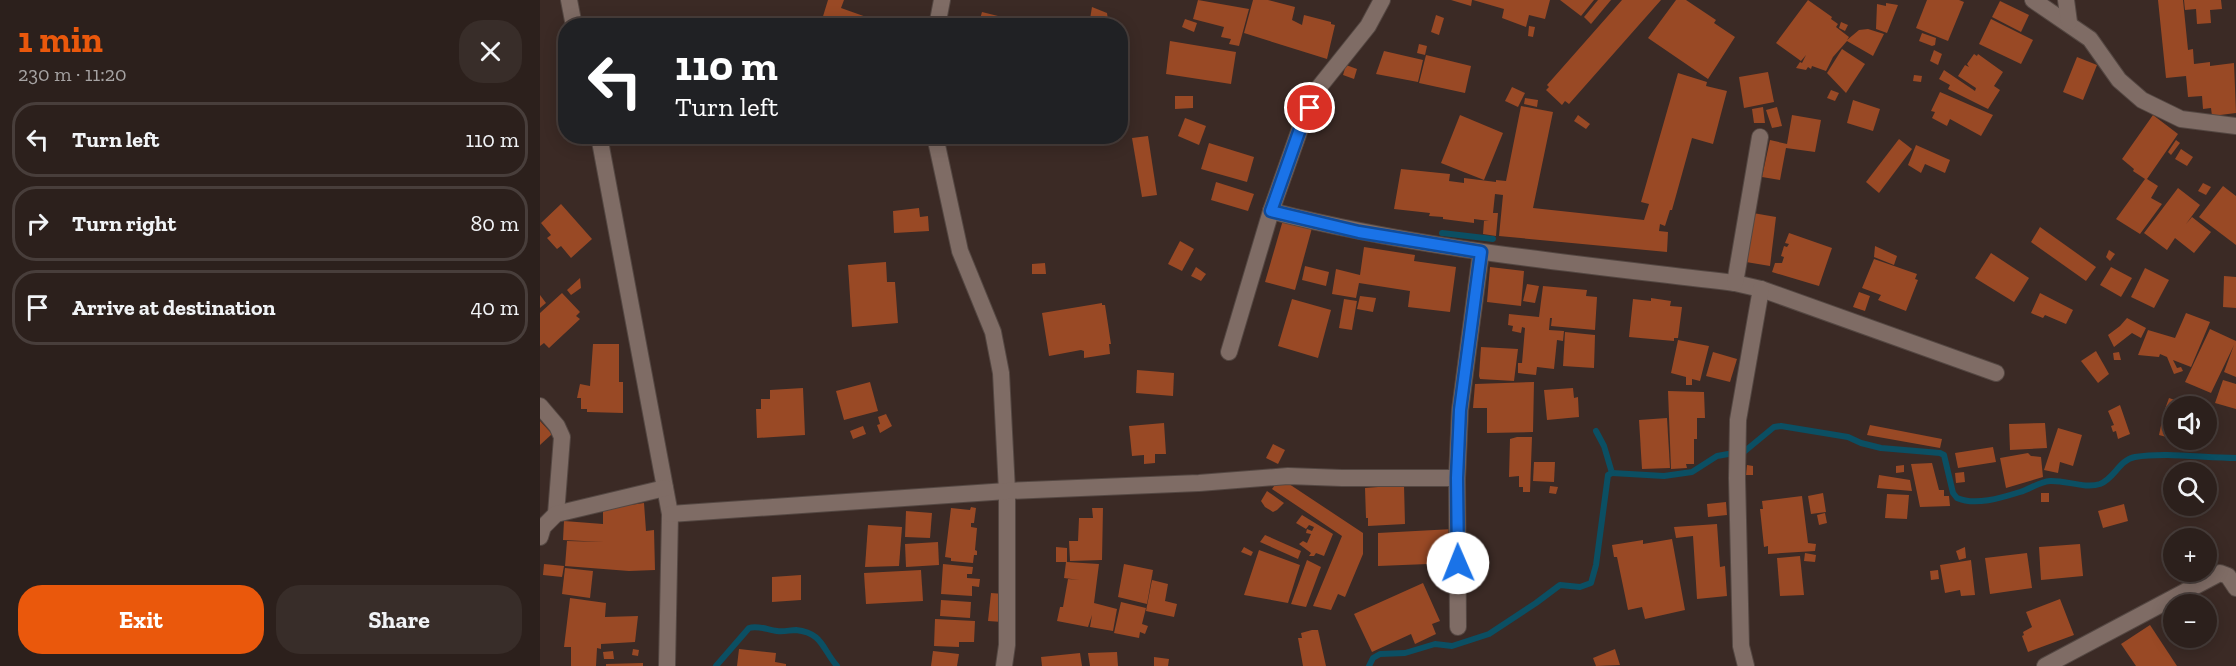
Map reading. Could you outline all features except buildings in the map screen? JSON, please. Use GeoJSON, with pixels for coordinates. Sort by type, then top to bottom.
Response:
{"type":"FeatureCollection","features":[{"type":"Feature","properties":{"kind":"street"},"geometry":{"type":"LineString","coordinates":[[568,0],[572,18]]}},
{"type":"Feature","properties":{"kind":"street"},"geometry":{"type":"LineString","coordinates":[[939,18],[942,0]]}},
{"type":"Feature","properties":{"kind":"street"},"geometry":{"type":"LineString","coordinates":[[1229,352],[1271,211],[1300,129],[1320,86],[1368,26],[1382,0]]}},
{"type":"Feature","properties":{"kind":"street"},"geometry":{"type":"LineString","coordinates":[[2033,0],[2069,22],[2090,39],[2119,80],[2142,100],[2181,119],[2236,126]]}},
{"type":"Feature","properties":{"kind":"street"},"geometry":{"type":"LineString","coordinates":[[2066,0],[2069,22]]}},
{"type":"Feature","properties":{"kind":"street"},"geometry":{"type":"LineString","coordinates":[[1735,283],[1760,137]]}},
{"type":"Feature","properties":{"kind":"street"},"geometry":{"type":"LineString","coordinates":[[600,144],[670,514],[667,666]]}},
{"type":"Feature","properties":{"kind":"street"},"geometry":{"type":"LineString","coordinates":[[937,144],[960,251],[993,332],[1001,373],[1007,491],[1007,645],[1004,666]]}},
{"type":"Feature","properties":{"kind":"street"},"geometry":{"type":"LineString","coordinates":[[1271,211],[1359,232],[1481,252],[1735,283],[1761,289],[1996,373]]}},
{"type":"Feature","properties":{"kind":"street"},"geometry":{"type":"LineString","coordinates":[[1458,627],[1457,478],[1460,410],[1481,252]]}},
{"type":"Feature","properties":{"kind":"street"},"geometry":{"type":"LineString","coordinates":[[1746,666],[1741,646],[1738,420],[1761,289]]}},
{"type":"Feature","properties":{"kind":"street"},"geometry":{"type":"LineString","coordinates":[[540,406],[557,426],[562,437],[556,514]]}},
{"type":"Feature","properties":{"kind":"street"},"geometry":{"type":"LineString","coordinates":[[670,514],[1007,491],[1199,483],[1288,476],[1457,478]]}},
{"type":"Feature","properties":{"kind":"street"},"geometry":{"type":"LineString","coordinates":[[540,537],[543,527],[556,514],[665,488]]}},
{"type":"Feature","properties":{"kind":"street"},"geometry":{"type":"LineString","coordinates":[[2045,666],[2220,573],[2228,576],[2236,588]]}},
{"type":"Feature","properties":{"kind":"waterway"},"geometry":{"type":"LineString","coordinates":[[1442,233],[1493,239]]}},
{"type":"Feature","properties":{"kind":"waterway"},"geometry":{"type":"LineString","coordinates":[[1612,473],[1664,476],[1692,472],[1717,456],[1745,451],[1774,427],[1781,426],[1848,437],[1881,448],[1940,453],[1944,455],[1953,493],[1957,498],[1972,501],[2005,497],[2050,481],[2100,484],[2110,478],[2125,462],[2135,457],[2172,455],[2236,458]]}},
{"type":"Feature","properties":{"kind":"waterway"},"geometry":{"type":"LineString","coordinates":[[1596,431],[1604,446],[1612,473]]}},
{"type":"Feature","properties":{"kind":"waterway"},"geometry":{"type":"LineString","coordinates":[[1369,666],[1373,658],[1380,654],[1405,653],[1435,644],[1452,646],[1489,634],[1560,585],[1580,587],[1591,583],[1596,565],[1608,475],[1612,473]]}},
{"type":"Feature","properties":{"kind":"waterway"},"geometry":{"type":"LineString","coordinates":[[716,666],[749,628],[756,627],[780,631],[796,630],[812,634],[837,666]]}},
{"type":"Feature","properties":{"kind":"route"},"geometry":{"type":"LineString","coordinates":[[1310,108],[1300,129],[1271,211],[1337,228],[1481,252],[1460,410],[1457,478],[1458,563]]}}]}
